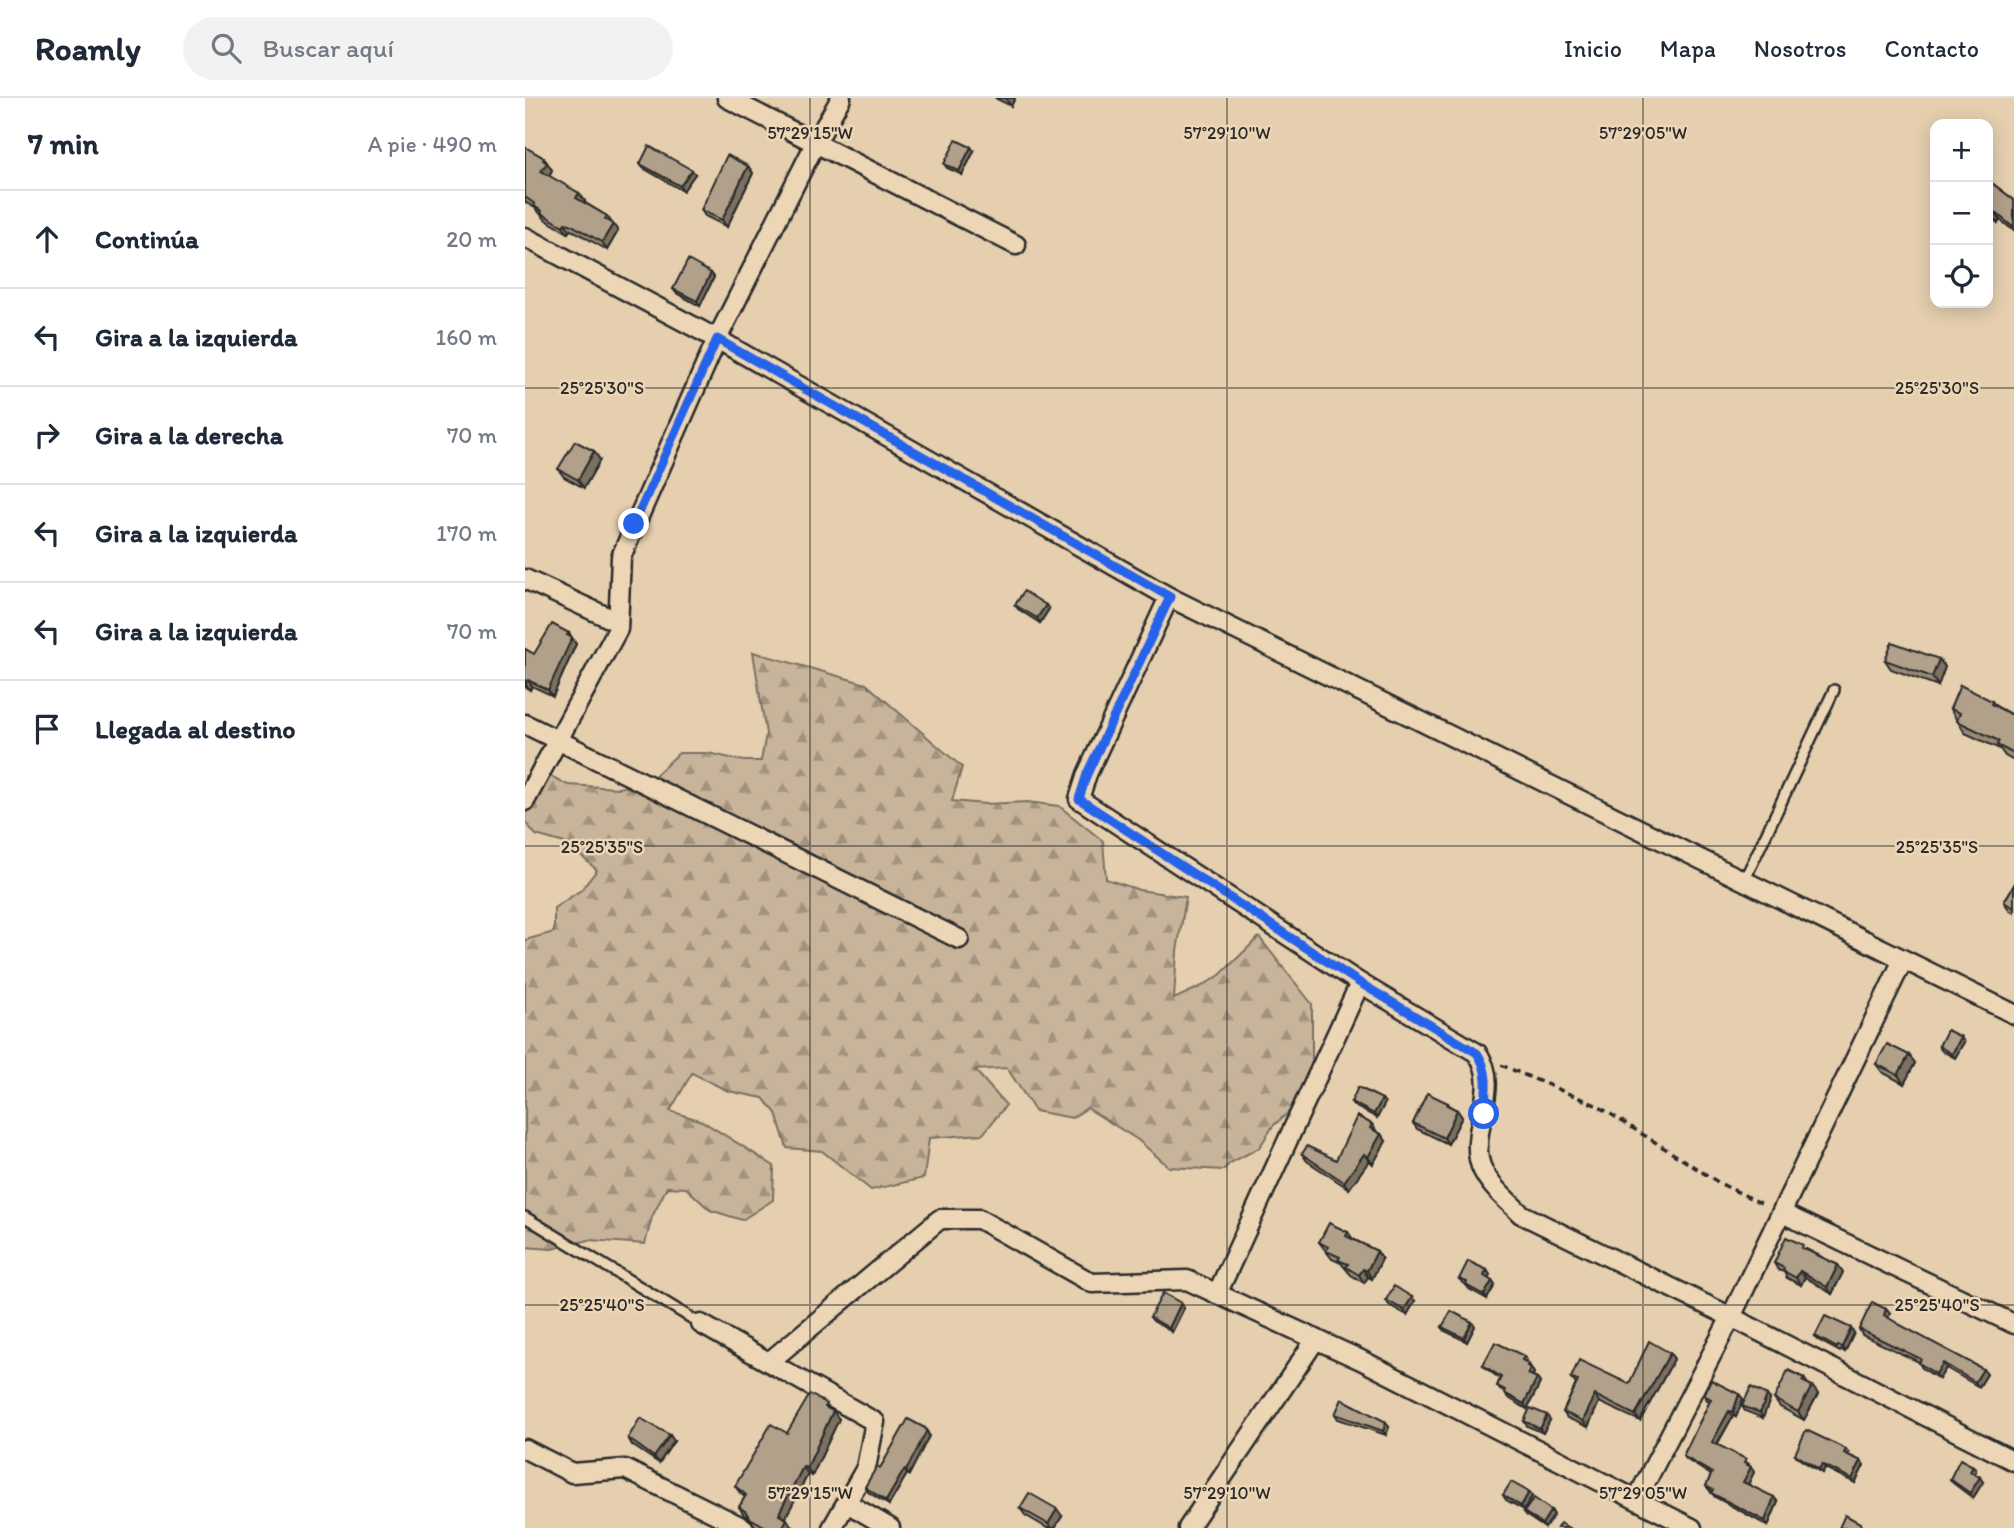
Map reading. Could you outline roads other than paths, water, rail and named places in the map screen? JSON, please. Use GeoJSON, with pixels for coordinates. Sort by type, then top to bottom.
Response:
{"type":"FeatureCollection","features":[{"type":"Feature","properties":{"kind":"street"},"geometry":{"type":"LineString","coordinates":[[727,98],[1016,245]]}},
{"type":"Feature","properties":{"kind":"street"},"geometry":{"type":"LineString","coordinates":[[525,801],[618,629],[621,557],[717,339],[841,98]]}},
{"type":"Feature","properties":{"kind":"street"},"geometry":{"type":"LineString","coordinates":[[525,237],[717,339],[1170,597],[2014,1014]]}},
{"type":"Feature","properties":{"kind":"street"},"geometry":{"type":"LineString","coordinates":[[525,579],[618,622]]}},
{"type":"Feature","properties":{"kind":"street"},"geometry":{"type":"LineString","coordinates":[[1170,597],[1087,774],[1079,799],[1360,983],[1477,1053],[1482,1060],[1487,1080],[1478,1146],[1479,1161],[1495,1188],[1521,1214],[2014,1461]]}},
{"type":"Feature","properties":{"kind":"street"},"geometry":{"type":"LineString","coordinates":[[525,724],[959,939]]}},
{"type":"Feature","properties":{"kind":"street"},"geometry":{"type":"LineString","coordinates":[[1637,1499],[1731,1317],[1903,960]]}},
{"type":"Feature","properties":{"kind":"street"},"geometry":{"type":"LineString","coordinates":[[1217,1294],[1360,983]]}},
{"type":"Feature","properties":{"kind":"street"},"geometry":{"type":"LineString","coordinates":[[1782,1213],[2014,1324]]}},
{"type":"Feature","properties":{"kind":"street"},"geometry":{"type":"LineString","coordinates":[[769,1362],[940,1219],[979,1219],[1092,1283],[1187,1280],[1361,1360],[1692,1528]]}},
{"type":"Feature","properties":{"kind":"street"},"geometry":{"type":"LineString","coordinates":[[701,1324],[875,1422],[866,1468],[832,1528]]}},
{"type":"Feature","properties":{"kind":"street"},"geometry":{"type":"LineString","coordinates":[[1188,1528],[1315,1339]]}},
{"type":"Feature","properties":{"kind":"street"},"geometry":{"type":"LineString","coordinates":[[525,1449],[572,1473],[625,1469],[744,1528]]}},
{"type":"Feature","properties":{"kind":"street"},"geometry":{"type":"LineString","coordinates":[[847,1503],[890,1528]]}},
{"type":"Feature","properties":{"kind":"lane"},"geometry":{"type":"LineString","coordinates":[[1744,881],[1834,690]]}},
{"type":"Feature","properties":{"kind":"lane"},"geometry":{"type":"LineString","coordinates":[[525,1217],[701,1324]]}}]}
